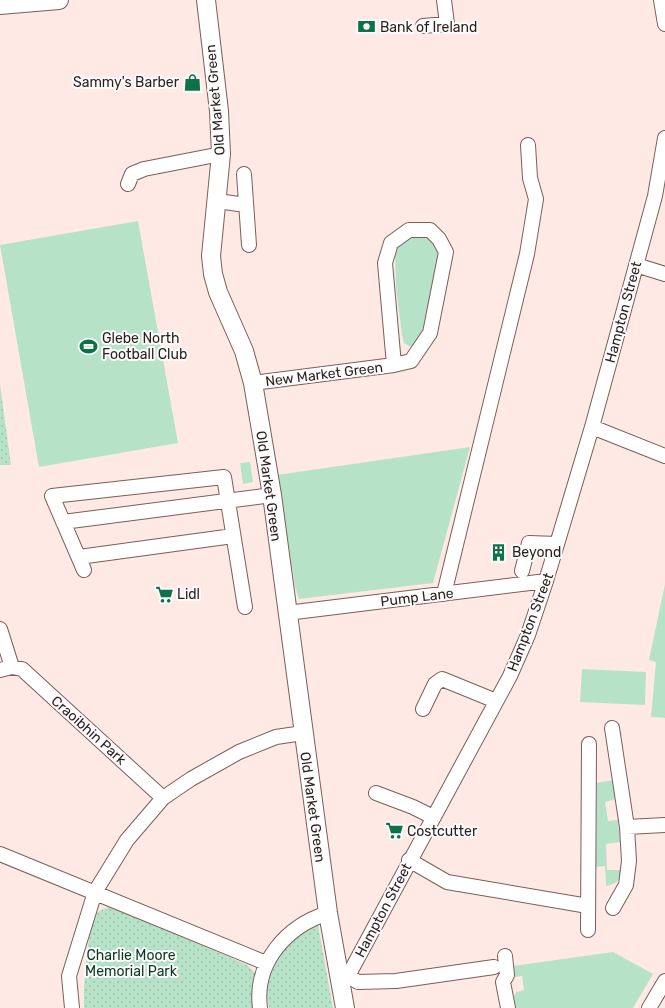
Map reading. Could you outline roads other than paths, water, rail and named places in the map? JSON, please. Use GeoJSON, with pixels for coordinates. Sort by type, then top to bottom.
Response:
{"type":"FeatureCollection","features":[{"type":"Feature","properties":{"kind":"main road"},"geometry":{"type":"LineString","coordinates":[[0,5],[59,0]]}},
{"type":"Feature","properties":{"kind":"main road","name":"Old Market Green"},"geometry":{"type":"LineString","coordinates":[[206,0],[219,111],[221,154],[211,256],[213,274],[218,292],[244,350],[254,383],[272,495],[302,733],[328,913],[344,977],[345,1008]]}},
{"type":"Feature","properties":{"kind":"street"},"geometry":{"type":"LineString","coordinates":[[423,26],[447,24],[444,0]]}},
{"type":"Feature","properties":{"kind":"street"},"geometry":{"type":"LineString","coordinates":[[661,0],[665,24]]}},
{"type":"Feature","properties":{"kind":"street","name":"Hampton Street"},"geometry":{"type":"LineString","coordinates":[[344,977],[510,676],[528,635],[546,581],[592,427],[656,196],[665,138]]}},
{"type":"Feature","properties":{"kind":"street"},"geometry":{"type":"LineString","coordinates":[[444,594],[527,254],[536,199],[530,178],[528,145]]}},
{"type":"Feature","properties":{"kind":"street"},"geometry":{"type":"LineString","coordinates":[[128,184],[132,174],[144,169],[221,154]]}},
{"type":"Feature","properties":{"kind":"street"},"geometry":{"type":"LineString","coordinates":[[244,174],[249,245]]}},
{"type":"Feature","properties":{"kind":"street"},"geometry":{"type":"LineString","coordinates":[[217,201],[246,205]]}},
{"type":"Feature","properties":{"kind":"street","name":"New Market Green"},"geometry":{"type":"LineString","coordinates":[[254,383],[394,365],[411,361],[430,333],[446,252],[439,239],[430,230],[409,230],[391,243],[385,263],[394,365]]}},
{"type":"Feature","properties":{"kind":"street"},"geometry":{"type":"LineString","coordinates":[[636,265],[665,274]]}},
{"type":"Feature","properties":{"kind":"street"},"geometry":{"type":"LineString","coordinates":[[592,427],[665,456]]}},
{"type":"Feature","properties":{"kind":"street"},"geometry":{"type":"LineString","coordinates":[[233,536],[81,563],[52,496],[224,477],[245,607]]}},
{"type":"Feature","properties":{"kind":"street"},"geometry":{"type":"LineString","coordinates":[[63,522],[272,495]]}},
{"type":"Feature","properties":{"kind":"street"},"geometry":{"type":"LineString","coordinates":[[522,571],[529,543],[557,544]]}},
{"type":"Feature","properties":{"kind":"street","name":"Pump Lane"},"geometry":{"type":"LineString","coordinates":[[287,613],[546,581]]}},
{"type":"Feature","properties":{"kind":"street"},"geometry":{"type":"LineString","coordinates":[[0,629],[6,668]]}},
{"type":"Feature","properties":{"kind":"street","name":"Craoibhin Park"},"geometry":{"type":"LineString","coordinates":[[6,668],[22,669],[163,798]]}},
{"type":"Feature","properties":{"kind":"street"},"geometry":{"type":"LineString","coordinates":[[423,709],[435,684],[442,679],[496,701]]}},
{"type":"Feature","properties":{"kind":"street"},"geometry":{"type":"LineString","coordinates":[[612,728],[627,827],[628,872],[626,884],[613,908]]}},
{"type":"Feature","properties":{"kind":"street"},"geometry":{"type":"LineString","coordinates":[[72,1008],[69,976],[95,892],[118,852],[163,798],[191,779],[240,752],[276,737],[302,733]]}},
{"type":"Feature","properties":{"kind":"street"},"geometry":{"type":"LineString","coordinates":[[588,930],[589,744]]}},
{"type":"Feature","properties":{"kind":"street"},"geometry":{"type":"LineString","coordinates":[[376,793],[413,806],[433,817]]}},
{"type":"Feature","properties":{"kind":"street"},"geometry":{"type":"LineString","coordinates":[[627,827],[665,825]]}},
{"type":"Feature","properties":{"kind":"street"},"geometry":{"type":"LineString","coordinates":[[0,854],[266,963]]}},
{"type":"Feature","properties":{"kind":"street"},"geometry":{"type":"LineString","coordinates":[[409,860],[446,882],[588,906]]}},
{"type":"Feature","properties":{"kind":"street"},"geometry":{"type":"LineString","coordinates":[[260,1008],[261,983],[266,963],[285,938],[308,920],[328,913]]}},
{"type":"Feature","properties":{"kind":"street"},"geometry":{"type":"LineString","coordinates":[[504,956],[507,975],[503,982],[508,1008]]}},
{"type":"Feature","properties":{"kind":"street"},"geometry":{"type":"LineString","coordinates":[[344,977],[358,982],[396,981],[494,967]]}},
{"type":"Feature","properties":{"kind":"street"},"geometry":{"type":"LineString","coordinates":[[649,1008],[665,981]]}},
{"type":"Feature","properties":{"kind":"place","name":"Bank of Ireland"},"geometry":{"type":"Point","coordinates":[367,27]}},
{"type":"Feature","properties":{"kind":"place","name":"Sammy's Barber"},"geometry":{"type":"Point","coordinates":[192,82]}},
{"type":"Feature","properties":{"kind":"place","name":"Glebe North Football Club"},"geometry":{"type":"Point","coordinates":[89,346]}},
{"type":"Feature","properties":{"kind":"place","name":"Beyond"},"geometry":{"type":"Point","coordinates":[499,552]}},
{"type":"Feature","properties":{"kind":"place","name":"Lidl"},"geometry":{"type":"Point","coordinates":[164,594]}},
{"type":"Feature","properties":{"kind":"place","name":"Costcutter"},"geometry":{"type":"Point","coordinates":[394,831]}},
{"type":"Feature","properties":{"kind":"park label","name":"Charlie Moore Memorial Park"},"geometry":{"type":"Point","coordinates":[131,964]}}]}
